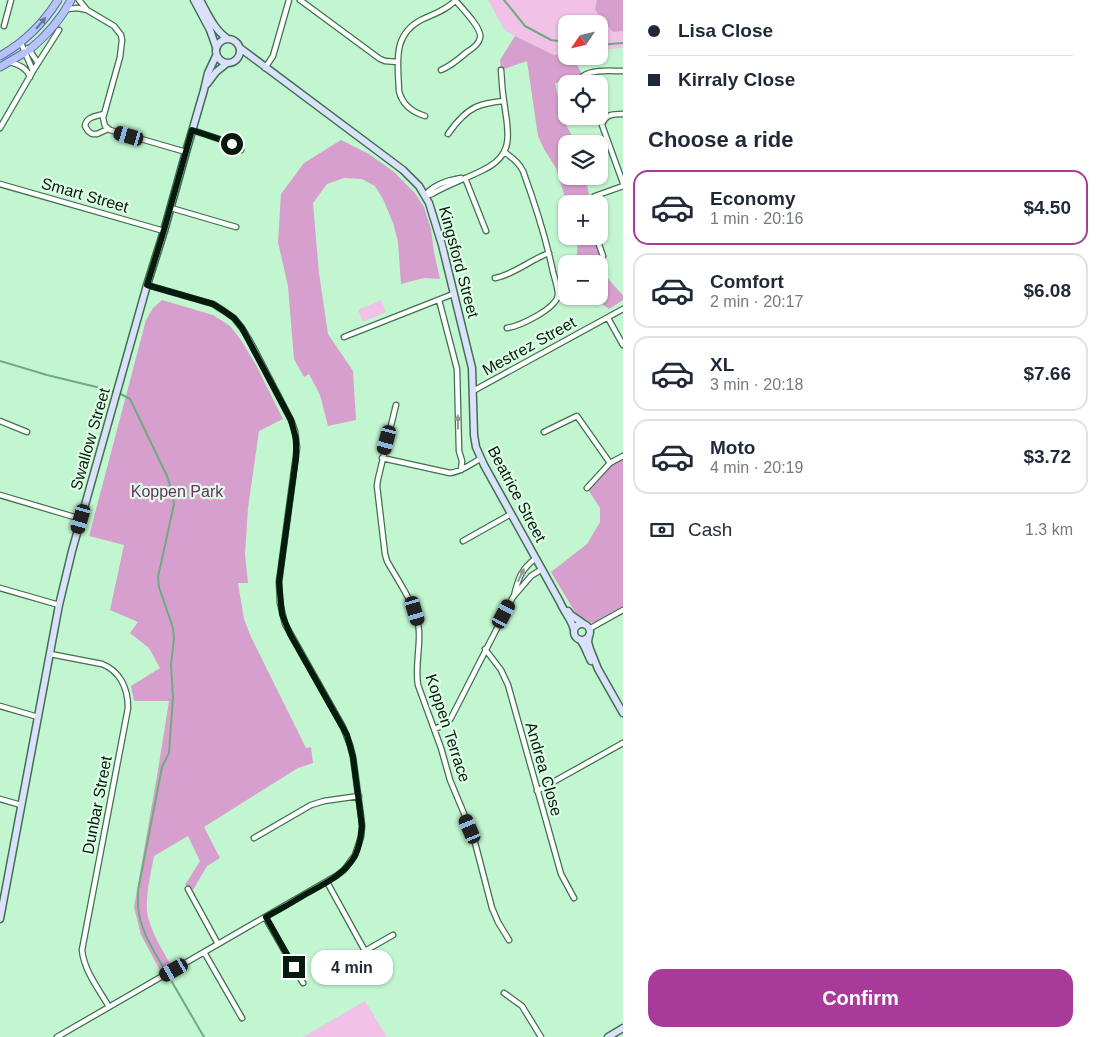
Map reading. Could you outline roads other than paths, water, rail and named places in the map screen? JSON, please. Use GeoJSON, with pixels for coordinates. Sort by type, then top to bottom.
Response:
{"type":"FeatureCollection","features":[{"type":"Feature","properties":{"kind":"main road"},"geometry":{"type":"LineString","coordinates":[[0,56],[35,31],[58,0]]}},
{"type":"Feature","properties":{"kind":"main road"},"geometry":{"type":"LineString","coordinates":[[0,67],[27,51],[46,34],[71,0]]}},
{"type":"Feature","properties":{"kind":"street"},"geometry":{"type":"LineString","coordinates":[[4,26],[11,0]]}},
{"type":"Feature","properties":{"kind":"street"},"geometry":{"type":"LineString","coordinates":[[79,0],[87,10]]}},
{"type":"Feature","properties":{"kind":"street"},"geometry":{"type":"LineString","coordinates":[[194,0],[210,30],[216,47],[216,56],[226,64],[234,62],[240,55],[240,48],[236,41],[228,39],[216,28],[200,0]]}},
{"type":"Feature","properties":{"kind":"street"},"geometry":{"type":"LineString","coordinates":[[265,68],[273,56],[289,0]]}},
{"type":"Feature","properties":{"kind":"street"},"geometry":{"type":"LineString","coordinates":[[300,0],[380,59],[398,62]]}},
{"type":"Feature","properties":{"kind":"street"},"geometry":{"type":"LineString","coordinates":[[425,116],[416,113],[406,105],[400,96],[398,62],[400,42],[408,30],[418,22],[445,10],[455,0],[478,28],[481,35],[475,46],[453,64],[441,70]]}},
{"type":"Feature","properties":{"kind":"street"},"geometry":{"type":"LineString","coordinates":[[66,9],[75,7],[87,10],[114,26],[121,35],[120,57],[104,114],[104,122],[108,129]]}},
{"type":"Feature","properties":{"kind":"street"},"geometry":{"type":"LineString","coordinates":[[0,128],[59,30]]}},
{"type":"Feature","properties":{"kind":"street"},"geometry":{"type":"LineString","coordinates":[[216,47],[220,41],[228,39]]}},
{"type":"Feature","properties":{"kind":"street"},"geometry":{"type":"LineString","coordinates":[[20,43],[38,63]]}},
{"type":"Feature","properties":{"kind":"street","name":"Kingsford Street"},"geometry":{"type":"LineString","coordinates":[[240,48],[403,170],[419,186],[433,214],[472,368],[473,391]]}},
{"type":"Feature","properties":{"kind":"street"},"geometry":{"type":"LineString","coordinates":[[27,51],[33,71]]}},
{"type":"Feature","properties":{"kind":"street","name":"Swallow Street"},"geometry":{"type":"LineString","coordinates":[[0,919],[50,654],[72,551],[147,285],[171,208],[208,72],[216,56]]}},
{"type":"Feature","properties":{"kind":"street","name":"Kingsford Street"},"geometry":{"type":"LineString","coordinates":[[234,62],[249,60],[265,68]]}},
{"type":"Feature","properties":{"kind":"street"},"geometry":{"type":"LineString","coordinates":[[10,62],[24,68],[30,77]]}},
{"type":"Feature","properties":{"kind":"street","name":"Swallow Street"},"geometry":{"type":"LineString","coordinates":[[204,90],[216,72],[226,64]]}},
{"type":"Feature","properties":{"kind":"street"},"geometry":{"type":"LineString","coordinates":[[425,196],[430,189],[454,179],[465,178],[491,166],[504,152],[509,133],[501,70]]}},
{"type":"Feature","properties":{"kind":"street"},"geometry":{"type":"LineString","coordinates":[[585,75],[605,71],[623,71]]}},
{"type":"Feature","properties":{"kind":"street"},"geometry":{"type":"LineString","coordinates":[[448,134],[470,110],[504,100]]}},
{"type":"Feature","properties":{"kind":"street"},"geometry":{"type":"LineString","coordinates":[[104,114],[86,120],[85,126],[88,131],[92,134],[97,134],[108,129],[186,152]]}},
{"type":"Feature","properties":{"kind":"street"},"geometry":{"type":"LineString","coordinates":[[608,117],[614,114],[623,114]]}},
{"type":"Feature","properties":{"kind":"street"},"geometry":{"type":"LineString","coordinates":[[598,195],[623,185],[602,125]]}},
{"type":"Feature","properties":{"kind":"street"},"geometry":{"type":"LineString","coordinates":[[192,130],[222,140],[241,150]]}},
{"type":"Feature","properties":{"kind":"street"},"geometry":{"type":"LineString","coordinates":[[504,152],[513,158],[523,172],[549,254],[558,295],[554,303],[546,309],[518,326],[507,328]]}},
{"type":"Feature","properties":{"kind":"street"},"geometry":{"type":"LineString","coordinates":[[465,178],[486,231]]}},
{"type":"Feature","properties":{"kind":"street","name":"Smart Street"},"geometry":{"type":"LineString","coordinates":[[0,184],[164,230]]}},
{"type":"Feature","properties":{"kind":"street"},"geometry":{"type":"LineString","coordinates":[[171,208],[236,227]]}},
{"type":"Feature","properties":{"kind":"street"},"geometry":{"type":"LineString","coordinates":[[495,278],[504,276],[531,261],[549,254]]}},
{"type":"Feature","properties":{"kind":"street"},"geometry":{"type":"LineString","coordinates":[[58,1037],[327,882],[350,863],[359,846],[361,837],[362,826],[359,796],[353,757],[347,735],[290,634],[282,614],[279,582],[297,448],[295,431],[291,420],[250,341],[234,318],[213,304],[147,285]]}},
{"type":"Feature","properties":{"kind":"street"},"geometry":{"type":"LineString","coordinates":[[344,337],[454,294]]}},
{"type":"Feature","properties":{"kind":"street","name":"Kingsford Street"},"geometry":{"type":"LineString","coordinates":[[439,300],[457,369],[459,451],[462,462],[460,470]]}},
{"type":"Feature","properties":{"kind":"street","name":"Mestrez Street"},"geometry":{"type":"LineString","coordinates":[[473,391],[623,309]]}},
{"type":"Feature","properties":{"kind":"street"},"geometry":{"type":"LineString","coordinates":[[608,318],[623,345]]}},
{"type":"Feature","properties":{"kind":"street","name":"Beatrice Street"},"geometry":{"type":"LineString","coordinates":[[473,391],[474,435],[480,458],[574,630]]}},
{"type":"Feature","properties":{"kind":"street","name":"Koppen Terrace"},"geometry":{"type":"LineString","coordinates":[[396,405],[382,458],[377,486],[384,547],[387,561],[415,611],[419,633],[416,676],[418,685],[435,729],[450,780],[473,836],[492,908],[509,940]]}},
{"type":"Feature","properties":{"kind":"street"},"geometry":{"type":"LineString","coordinates":[[544,432],[577,416],[610,463]]}},
{"type":"Feature","properties":{"kind":"street"},"geometry":{"type":"LineString","coordinates":[[0,421],[27,432]]}},
{"type":"Feature","properties":{"kind":"street"},"geometry":{"type":"LineString","coordinates":[[587,488],[610,463],[623,456]]}},
{"type":"Feature","properties":{"kind":"street"},"geometry":{"type":"LineString","coordinates":[[382,458],[443,472],[455,472],[480,458]]}},
{"type":"Feature","properties":{"kind":"street"},"geometry":{"type":"LineString","coordinates":[[0,495],[81,519]]}},
{"type":"Feature","properties":{"kind":"street"},"geometry":{"type":"LineString","coordinates":[[463,541],[511,514]]}},
{"type":"Feature","properties":{"kind":"street"},"geometry":{"type":"LineString","coordinates":[[435,729],[447,723],[451,718],[513,597],[519,577],[524,568],[536,558]]}},
{"type":"Feature","properties":{"kind":"street"},"geometry":{"type":"LineString","coordinates":[[513,597],[531,576],[542,569]]}},
{"type":"Feature","properties":{"kind":"street"},"geometry":{"type":"LineString","coordinates":[[0,588],[60,605]]}},
{"type":"Feature","properties":{"kind":"street","name":"Beatrice Street"},"geometry":{"type":"LineString","coordinates":[[560,602],[587,630]]}},
{"type":"Feature","properties":{"kind":"street"},"geometry":{"type":"LineString","coordinates":[[580,640],[585,639],[587,630],[623,610]]}},
{"type":"Feature","properties":{"kind":"street"},"geometry":{"type":"LineString","coordinates":[[587,630],[579,625],[574,630],[575,635],[583,644],[598,669]]}},
{"type":"Feature","properties":{"kind":"street"},"geometry":{"type":"LineString","coordinates":[[587,630],[588,646],[598,669],[623,713]]}},
{"type":"Feature","properties":{"kind":"street","name":"Andrea Close"},"geometry":{"type":"LineString","coordinates":[[485,649],[501,670],[508,685],[561,874],[574,898]]}},
{"type":"Feature","properties":{"kind":"street","name":"Dunbar Street"},"geometry":{"type":"LineString","coordinates":[[50,654],[108,666],[124,683],[128,699],[128,708],[82,950],[86,965],[110,1007]]}},
{"type":"Feature","properties":{"kind":"street"},"geometry":{"type":"LineString","coordinates":[[0,706],[38,717]]}},
{"type":"Feature","properties":{"kind":"street"},"geometry":{"type":"LineString","coordinates":[[537,791],[623,744]]}},
{"type":"Feature","properties":{"kind":"street"},"geometry":{"type":"LineString","coordinates":[[254,838],[312,805],[324,801],[359,796]]}},
{"type":"Feature","properties":{"kind":"street"},"geometry":{"type":"LineString","coordinates":[[0,799],[21,805]]}},
{"type":"Feature","properties":{"kind":"street"},"geometry":{"type":"LineString","coordinates":[[327,882],[365,951],[394,935]]}},
{"type":"Feature","properties":{"kind":"street"},"geometry":{"type":"LineString","coordinates":[[188,889],[218,944]]}},
{"type":"Feature","properties":{"kind":"street"},"geometry":{"type":"LineString","coordinates":[[266,917],[303,984]]}},
{"type":"Feature","properties":{"kind":"street"},"geometry":{"type":"LineString","coordinates":[[204,952],[242,1018]]}},
{"type":"Feature","properties":{"kind":"street"},"geometry":{"type":"LineString","coordinates":[[504,993],[522,1006],[541,1037]]}},
{"type":"Feature","properties":{"kind":"street"},"geometry":{"type":"LineString","coordinates":[[608,1037],[623,1028]]}},
{"type":"Feature","properties":{"kind":"waterway"},"geometry":{"type":"LineString","coordinates":[[504,0],[525,26],[551,40],[558,41]]}},
{"type":"Feature","properties":{"kind":"waterway"},"geometry":{"type":"LineString","coordinates":[[608,44],[623,43]]}},
{"type":"Feature","properties":{"kind":"waterway"},"geometry":{"type":"LineString","coordinates":[[0,361],[117,392],[130,399],[167,476],[172,492],[174,504],[158,577],[159,587],[173,628],[174,638],[171,665],[173,697],[169,753],[162,767],[138,891],[141,923],[163,967]]}},
{"type":"Feature","properties":{"kind":"waterway"},"geometry":{"type":"LineString","coordinates":[[172,982],[204,1037]]}},
{"type":"Feature","properties":{"kind":"park label","name":"Koppen Park"},"geometry":{"type":"Point","coordinates":[177,491]}}]}
